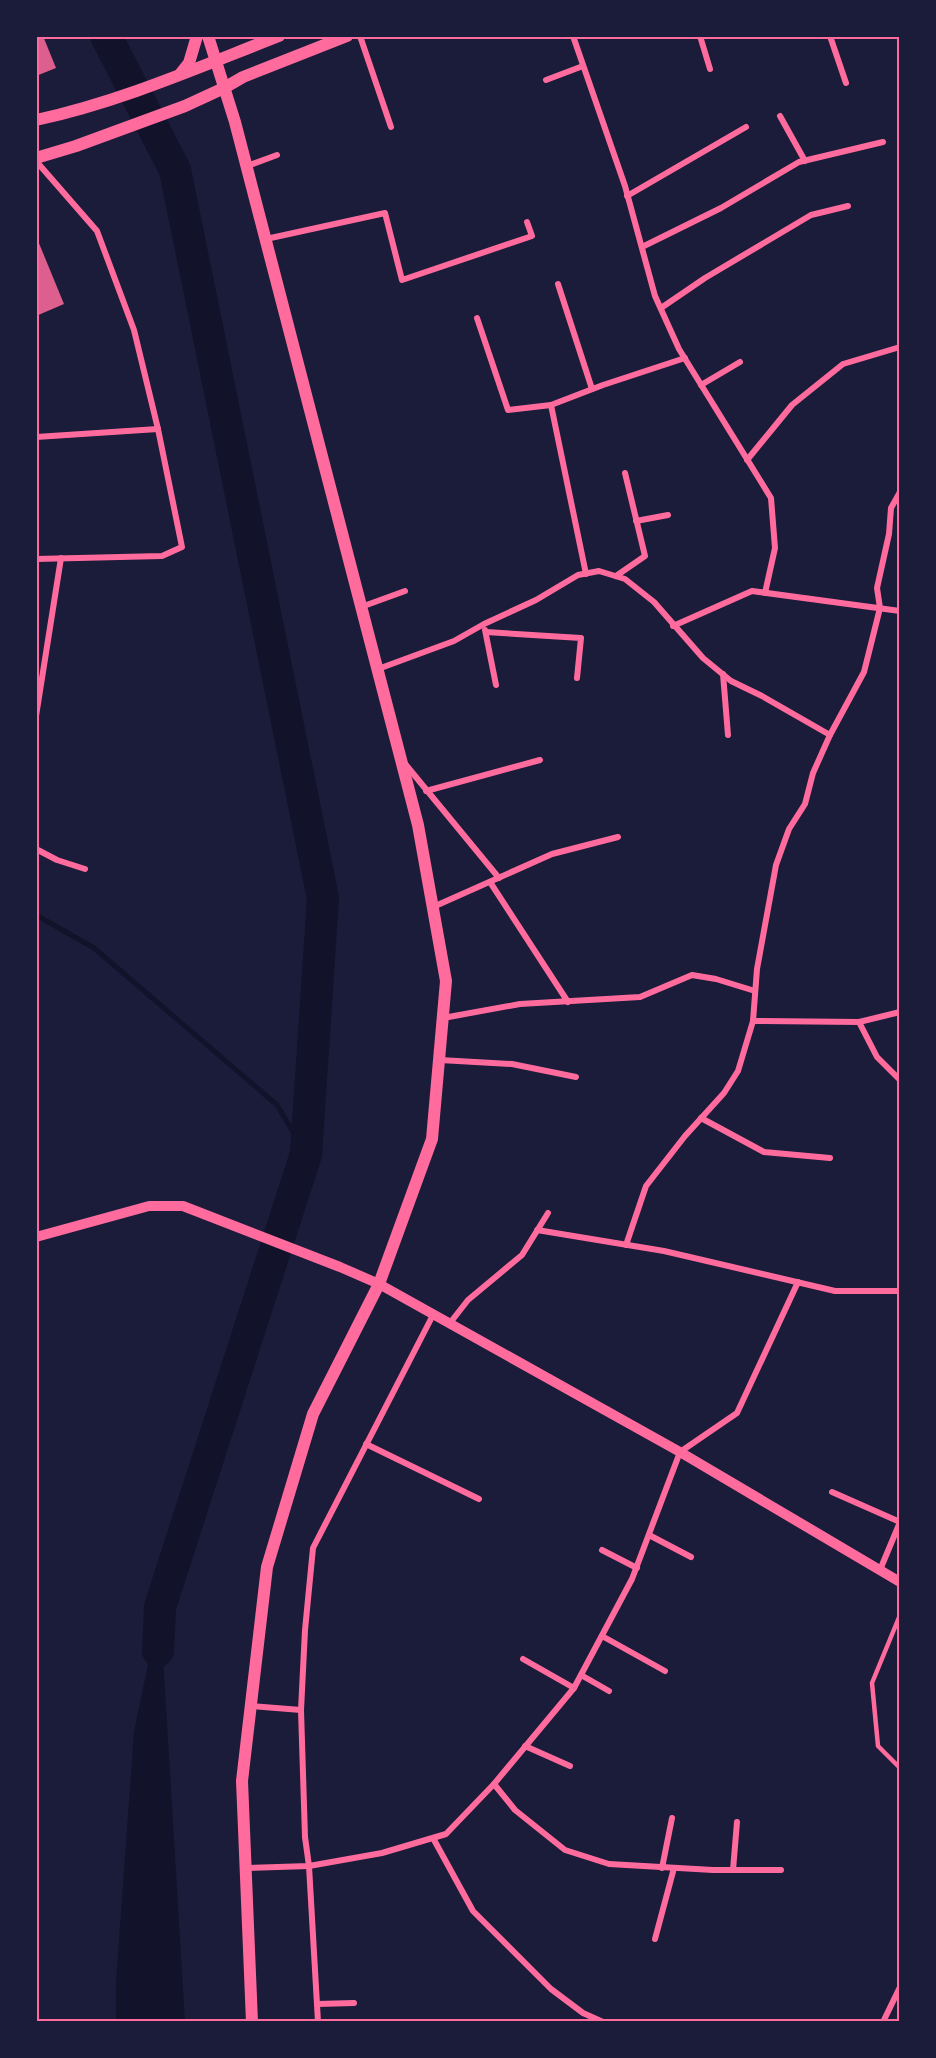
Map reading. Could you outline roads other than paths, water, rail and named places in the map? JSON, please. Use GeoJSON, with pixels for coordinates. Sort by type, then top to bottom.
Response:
{"type":"FeatureCollection","features":[{"type":"Feature","properties":{"kind":"main road"},"geometry":{"type":"LineString","coordinates":[[175,75],[189,63],[197,36]]}},
{"type":"Feature","properties":{"kind":"main road"},"geometry":{"type":"LineString","coordinates":[[208,36],[247,166],[418,825],[446,981],[432,1139],[380,1284],[313,1414],[267,1567],[242,1781],[252,2022]]}},
{"type":"Feature","properties":{"kind":"main road"},"geometry":{"type":"LineString","coordinates":[[36,120],[112,100],[279,36]]}},
{"type":"Feature","properties":{"kind":"main road"},"geometry":{"type":"LineString","coordinates":[[36,160],[185,106],[243,77],[347,36]]}},
{"type":"Feature","properties":{"kind":"main road"},"geometry":{"type":"LineString","coordinates":[[235,122],[234,94],[243,77]]}},
{"type":"Feature","properties":{"kind":"street"},"geometry":{"type":"LineString","coordinates":[[360,36],[391,127]]}},
{"type":"Feature","properties":{"kind":"street"},"geometry":{"type":"LineString","coordinates":[[573,36],[627,196],[655,296],[685,358],[771,498],[775,548],[765,593]]}},
{"type":"Feature","properties":{"kind":"street"},"geometry":{"type":"LineString","coordinates":[[700,36],[710,69]]}},
{"type":"Feature","properties":{"kind":"street"},"geometry":{"type":"LineString","coordinates":[[830,36],[846,83]]}},
{"type":"Feature","properties":{"kind":"street"},"geometry":{"type":"LineString","coordinates":[[546,80],[583,66]]}},
{"type":"Feature","properties":{"kind":"street"},"geometry":{"type":"LineString","coordinates":[[780,116],[805,161]]}},
{"type":"Feature","properties":{"kind":"street"},"geometry":{"type":"LineString","coordinates":[[627,196],[746,127]]}},
{"type":"Feature","properties":{"kind":"street"},"geometry":{"type":"LineString","coordinates":[[642,247],[721,208],[799,162],[883,142]]}},
{"type":"Feature","properties":{"kind":"street"},"geometry":{"type":"LineString","coordinates":[[247,166],[277,155]]}},
{"type":"Feature","properties":{"kind":"street"},"geometry":{"type":"LineString","coordinates":[[36,160],[97,231],[134,330],[158,429],[182,547],[162,556],[36,559]]}},
{"type":"Feature","properties":{"kind":"street"},"geometry":{"type":"LineString","coordinates":[[661,308],[705,278],[811,215],[848,206]]}},
{"type":"Feature","properties":{"kind":"street"},"geometry":{"type":"LineString","coordinates":[[266,239],[386,213],[402,280],[532,236],[527,222]]}},
{"type":"Feature","properties":{"kind":"street"},"geometry":{"type":"LineString","coordinates":[[558,284],[592,389]]}},
{"type":"Feature","properties":{"kind":"street"},"geometry":{"type":"LineString","coordinates":[[477,318],[508,410],[551,405],[685,358]]}},
{"type":"Feature","properties":{"kind":"street"},"geometry":{"type":"LineString","coordinates":[[747,460],[792,405],[843,364],[900,347]]}},
{"type":"Feature","properties":{"kind":"street"},"geometry":{"type":"LineString","coordinates":[[701,385],[740,363]]}},
{"type":"Feature","properties":{"kind":"street"},"geometry":{"type":"LineString","coordinates":[[551,405],[586,574]]}},
{"type":"Feature","properties":{"kind":"street"},"geometry":{"type":"LineString","coordinates":[[36,437],[158,429]]}},
{"type":"Feature","properties":{"kind":"street"},"geometry":{"type":"LineString","coordinates":[[616,576],[645,556],[625,473]]}},
{"type":"Feature","properties":{"kind":"street"},"geometry":{"type":"LineString","coordinates":[[626,1245],[646,1186],[685,1136],[724,1093],[738,1071],[753,1021],[757,969],[776,865],[789,829],[805,804],[813,774],[830,735],[864,672],[880,608],[877,588],[889,534],[891,508],[900,492]]}},
{"type":"Feature","properties":{"kind":"street"},"geometry":{"type":"LineString","coordinates":[[636,521],[668,515]]}},
{"type":"Feature","properties":{"kind":"street"},"geometry":{"type":"LineString","coordinates":[[36,716],[61,558]]}},
{"type":"Feature","properties":{"kind":"street"},"geometry":{"type":"LineString","coordinates":[[378,669],[454,641],[536,600],[578,575],[599,571],[625,579],[654,602],[703,658],[731,681],[800,716],[830,735]]}},
{"type":"Feature","properties":{"kind":"street"},"geometry":{"type":"LineString","coordinates":[[362,607],[405,591]]}},
{"type":"Feature","properties":{"kind":"street"},"geometry":{"type":"LineString","coordinates":[[673,626],[752,591],[900,611]]}},
{"type":"Feature","properties":{"kind":"street"},"geometry":{"type":"LineString","coordinates":[[484,624],[496,685]]}},
{"type":"Feature","properties":{"kind":"street"},"geometry":{"type":"LineString","coordinates":[[486,632],[580,638],[577,678]]}},
{"type":"Feature","properties":{"kind":"street"},"geometry":{"type":"LineString","coordinates":[[723,674],[728,735]]}},
{"type":"Feature","properties":{"kind":"street"},"geometry":{"type":"LineString","coordinates":[[401,760],[499,878]]}},
{"type":"Feature","properties":{"kind":"street"},"geometry":{"type":"LineString","coordinates":[[426,791],[540,760]]}},
{"type":"Feature","properties":{"kind":"street"},"geometry":{"type":"LineString","coordinates":[[433,907],[552,854],[618,837]]}},
{"type":"Feature","properties":{"kind":"street"},"geometry":{"type":"LineString","coordinates":[[36,849],[57,860],[85,869]]}},
{"type":"Feature","properties":{"kind":"street"},"geometry":{"type":"LineString","coordinates":[[490,882],[568,1002]]}},
{"type":"Feature","properties":{"kind":"street"},"geometry":{"type":"LineString","coordinates":[[442,1018],[520,1004],[640,997],[692,975],[716,979],[755,991]]}},
{"type":"Feature","properties":{"kind":"street"},"geometry":{"type":"LineString","coordinates":[[753,1021],[859,1023],[900,1012]]}},
{"type":"Feature","properties":{"kind":"street"},"geometry":{"type":"LineString","coordinates":[[859,1023],[877,1057],[900,1080]]}},
{"type":"Feature","properties":{"kind":"street"},"geometry":{"type":"LineString","coordinates":[[439,1060],[512,1064],[576,1077]]}},
{"type":"Feature","properties":{"kind":"street"},"geometry":{"type":"LineString","coordinates":[[701,1118],[765,1152],[830,1158]]}},
{"type":"Feature","properties":{"kind":"street"},"geometry":{"type":"LineString","coordinates":[[36,1237],[149,1206],[169,1205],[195,1210],[340,1267],[380,1284],[680,1452],[900,1582]]}},
{"type":"Feature","properties":{"kind":"street"},"geometry":{"type":"LineString","coordinates":[[450,1323],[468,1300],[522,1255],[548,1213]]}},
{"type":"Feature","properties":{"kind":"street"},"geometry":{"type":"LineString","coordinates":[[537,1230],[664,1251],[835,1291],[900,1291]]}},
{"type":"Feature","properties":{"kind":"street"},"geometry":{"type":"LineString","coordinates":[[245,1868],[309,1866],[382,1852],[446,1834],[494,1784],[574,1688],[637,1568],[680,1452],[737,1413],[798,1282]]}},
{"type":"Feature","properties":{"kind":"street"},"geometry":{"type":"LineString","coordinates":[[318,2022],[309,1866],[305,1837],[301,1710],[305,1630],[313,1548],[433,1315]]}},
{"type":"Feature","properties":{"kind":"street"},"geometry":{"type":"LineString","coordinates":[[366,1444],[479,1499]]}},
{"type":"Feature","properties":{"kind":"street"},"geometry":{"type":"LineString","coordinates":[[832,1492],[900,1522],[880,1570]]}},
{"type":"Feature","properties":{"kind":"street"},"geometry":{"type":"LineString","coordinates":[[649,1535],[691,1557]]}},
{"type":"Feature","properties":{"kind":"street"},"geometry":{"type":"LineString","coordinates":[[602,1550],[637,1568]]}},
{"type":"Feature","properties":{"kind":"street"},"geometry":{"type":"LineString","coordinates":[[602,1636],[665,1671]]}},
{"type":"Feature","properties":{"kind":"street"},"geometry":{"type":"LineString","coordinates":[[523,1659],[574,1688]]}},
{"type":"Feature","properties":{"kind":"street"},"geometry":{"type":"LineString","coordinates":[[581,1675],[609,1691]]}},
{"type":"Feature","properties":{"kind":"street"},"geometry":{"type":"LineString","coordinates":[[251,1706],[301,1710]]}},
{"type":"Feature","properties":{"kind":"street"},"geometry":{"type":"LineString","coordinates":[[525,1746],[570,1766]]}},
{"type":"Feature","properties":{"kind":"street"},"geometry":{"type":"LineString","coordinates":[[494,1784],[515,1810],[565,1850],[609,1864],[662,1868],[781,1870]]}},
{"type":"Feature","properties":{"kind":"street"},"geometry":{"type":"LineString","coordinates":[[662,1868],[672,1818]]}},
{"type":"Feature","properties":{"kind":"street"},"geometry":{"type":"LineString","coordinates":[[733,1870],[737,1822]]}},
{"type":"Feature","properties":{"kind":"street"},"geometry":{"type":"LineString","coordinates":[[433,1838],[473,1911],[551,1989],[583,2013],[603,2022]]}},
{"type":"Feature","properties":{"kind":"street"},"geometry":{"type":"LineString","coordinates":[[655,1939],[674,1868]]}},
{"type":"Feature","properties":{"kind":"street"},"geometry":{"type":"LineString","coordinates":[[883,2022],[900,1987]]}},
{"type":"Feature","properties":{"kind":"street"},"geometry":{"type":"LineString","coordinates":[[317,2004],[354,2002]]}},
{"type":"Feature","properties":{"kind":"lane"},"geometry":{"type":"LineString","coordinates":[[900,1615],[872,1683],[878,1746],[900,1768]]}},
{"type":"Feature","properties":{"kind":"waterway"},"geometry":{"type":"LineString","coordinates":[[106,36],[175,170],[323,898],[306,1154],[160,1607],[158,1651]]}},
{"type":"Feature","properties":{"kind":"waterway"},"geometry":{"type":"LineString","coordinates":[[36,915],[94,948],[277,1105],[306,1154]]}}]}
